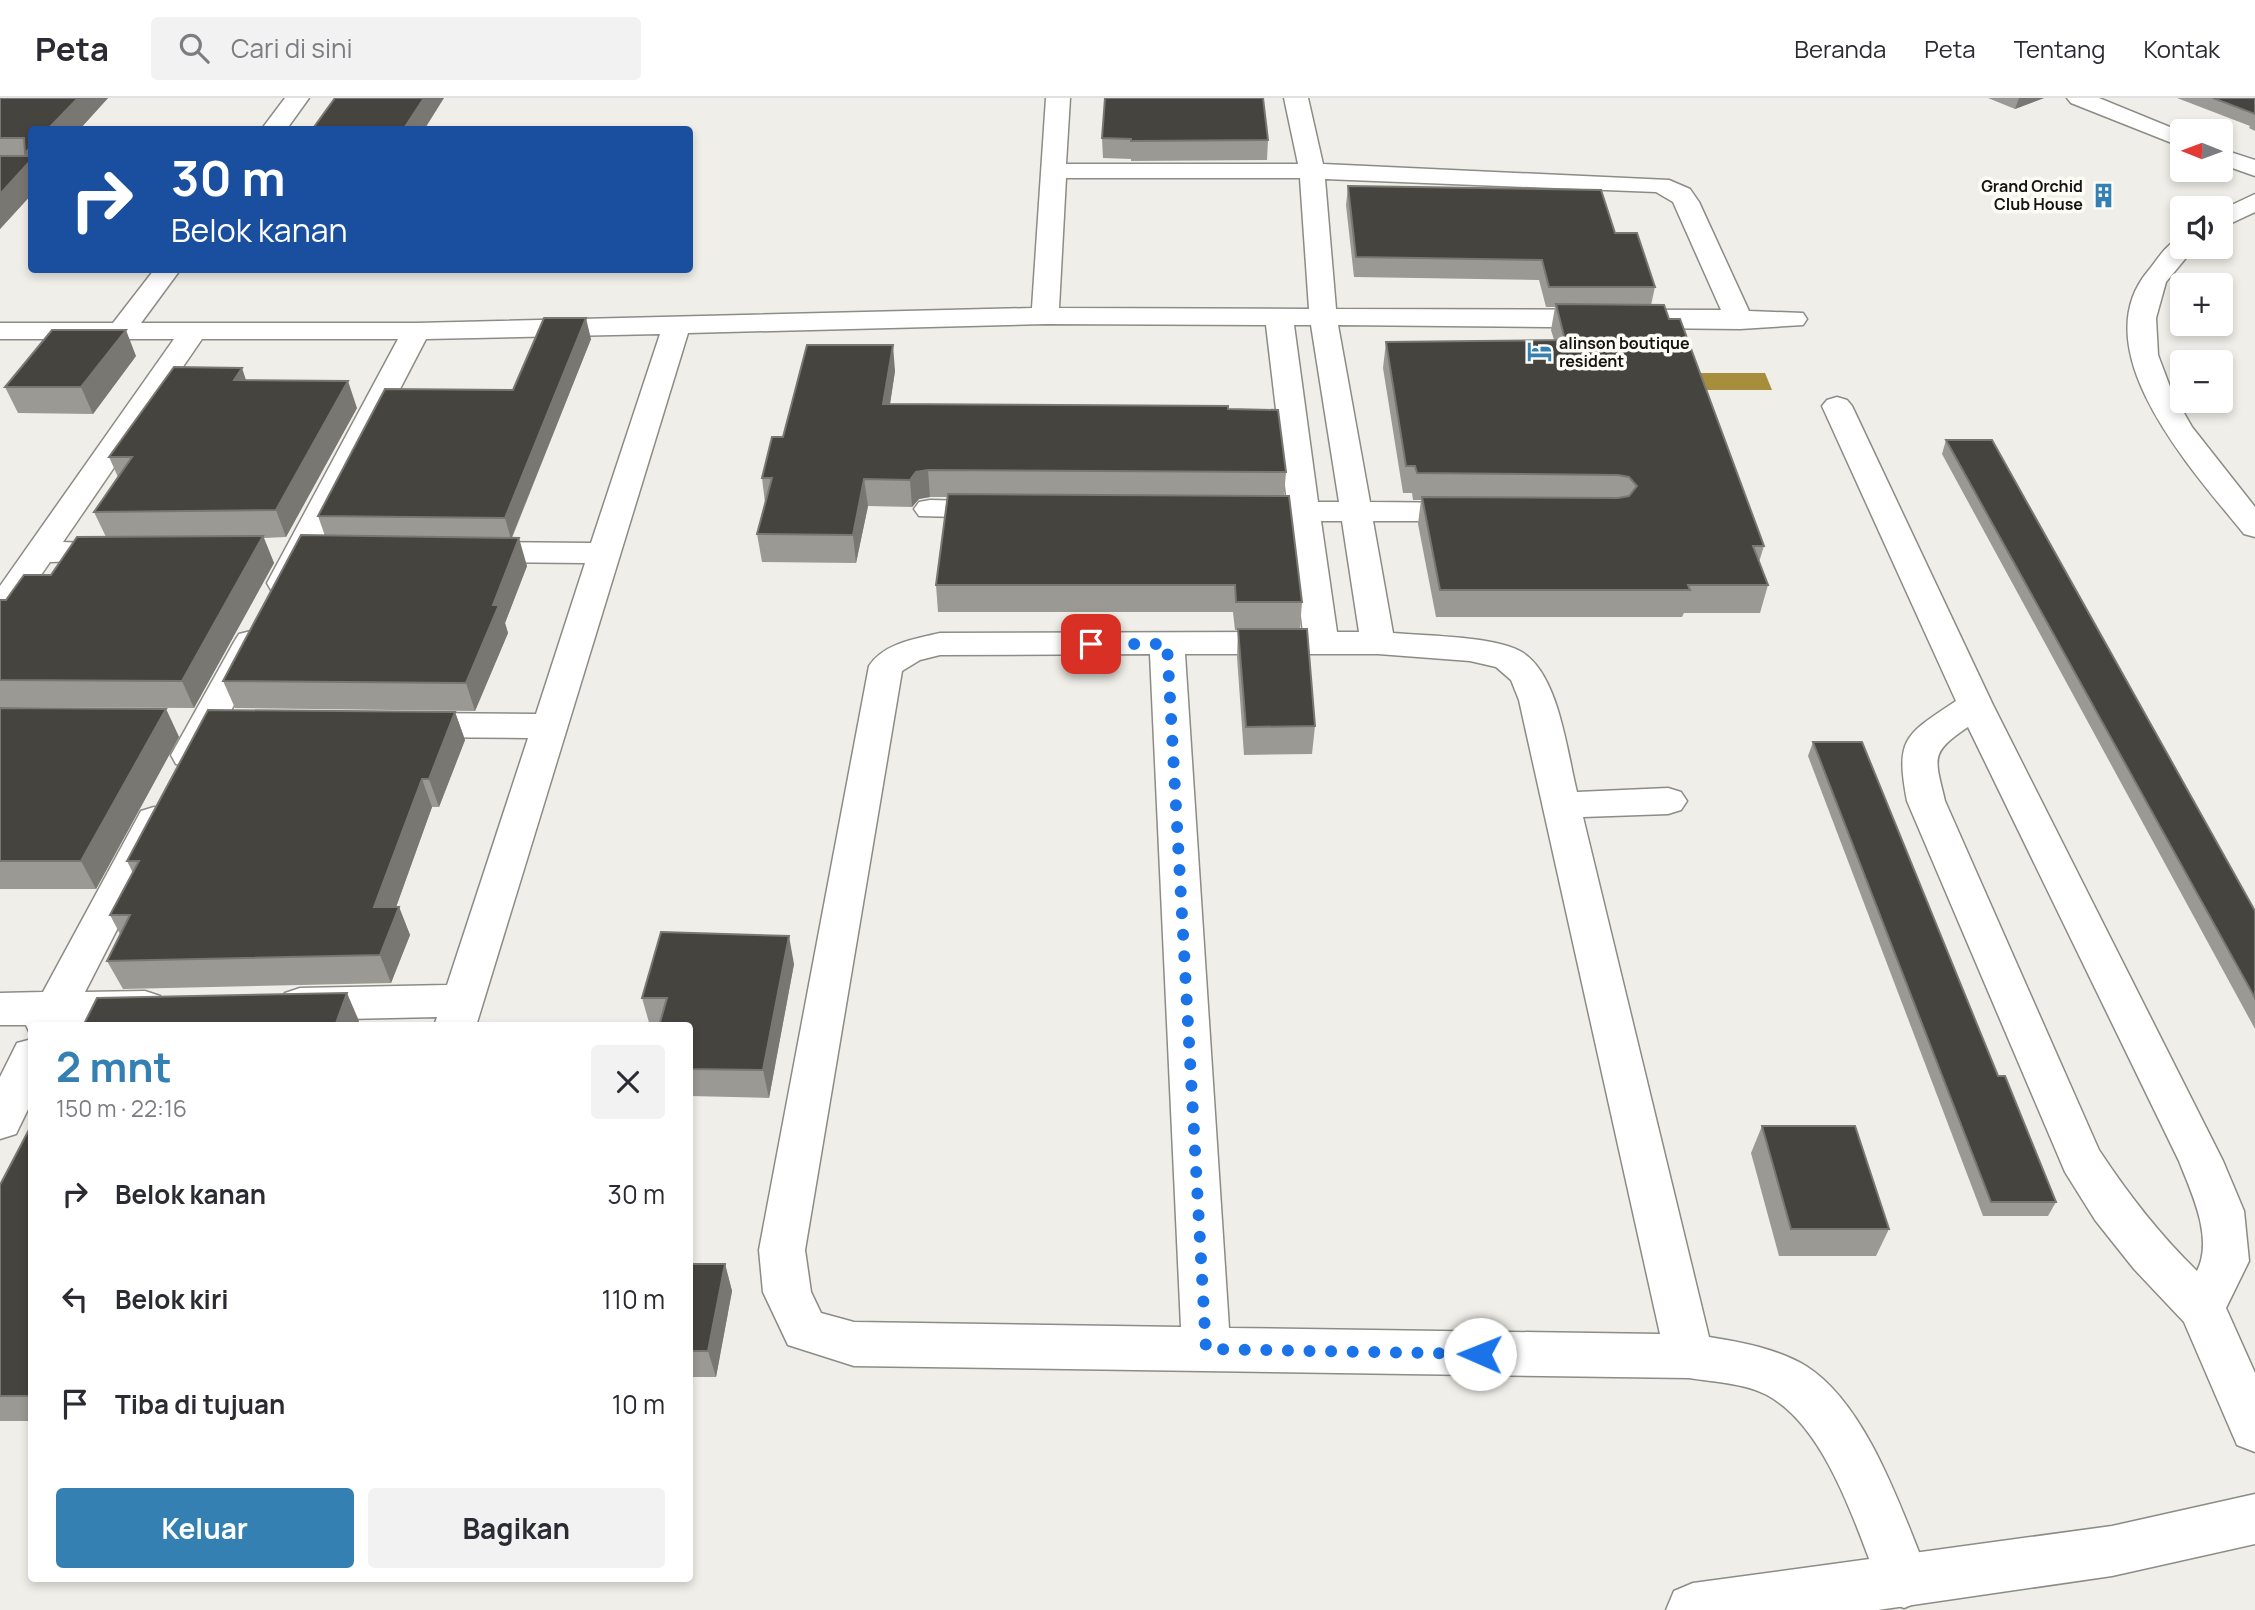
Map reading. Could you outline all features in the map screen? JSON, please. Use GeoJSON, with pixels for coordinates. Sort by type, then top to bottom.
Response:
{"type":"FeatureCollection","features":[{"type":"Feature","properties":{"kind":"street"},"geometry":{"type":"LineString","coordinates":[[276,126],[297,98]]}},
{"type":"Feature","properties":{"kind":"street"},"geometry":{"type":"LineString","coordinates":[[1045,316],[1058,98]]}},
{"type":"Feature","properties":{"kind":"street"},"geometry":{"type":"LineString","coordinates":[[1297,98],[1312,171],[1323,317],[1378,643]]}},
{"type":"Feature","properties":{"kind":"street"},"geometry":{"type":"LineString","coordinates":[[2090,99],[2170,135]]}},
{"type":"Feature","properties":{"kind":"street"},"geometry":{"type":"LineString","coordinates":[[2233,161],[2255,169]]}},
{"type":"Feature","properties":{"kind":"street"},"geometry":{"type":"LineString","coordinates":[[1055,171],[1312,171],[1643,184],[1673,189],[1686,202],[1741,321]]}},
{"type":"Feature","properties":{"kind":"street"},"geometry":{"type":"LineString","coordinates":[[2233,214],[2255,202]]}},
{"type":"Feature","properties":{"kind":"street"},"geometry":{"type":"LineString","coordinates":[[2170,257],[2163,263],[2143,307],[2144,365],[2162,405],[2194,452],[2255,527]]}},
{"type":"Feature","properties":{"kind":"street"},"geometry":{"type":"LineString","coordinates":[[120,332],[165,273]]}},
{"type":"Feature","properties":{"kind":"street"},"geometry":{"type":"LineString","coordinates":[[0,331],[416,331],[1045,316],[1741,321],[1793,319]]}},
{"type":"Feature","properties":{"kind":"street"},"geometry":{"type":"LineString","coordinates":[[1279,316],[1321,644]]}},
{"type":"Feature","properties":{"kind":"street"},"geometry":{"type":"LineString","coordinates":[[258,1005],[459,1013],[677,323]]}},
{"type":"Feature","properties":{"kind":"street"},"geometry":{"type":"LineString","coordinates":[[50,1017],[206,724],[314,550],[416,331]]}},
{"type":"Feature","properties":{"kind":"street"},"geometry":{"type":"LineString","coordinates":[[0,610],[193,332]]}},
{"type":"Feature","properties":{"kind":"street"},"geometry":{"type":"LineString","coordinates":[[1837,406],[1975,705],[2201,1161],[2221,1211],[2226,1261],[2202,1308]]}},
{"type":"Feature","properties":{"kind":"street"},"geometry":{"type":"LineString","coordinates":[[930,509],[1026,509]]}},
{"type":"Feature","properties":{"kind":"street"},"geometry":{"type":"LineString","coordinates":[[1205,510],[1503,512]]}},
{"type":"Feature","properties":{"kind":"street"},"geometry":{"type":"LineString","coordinates":[[259,551],[314,550]]}},
{"type":"Feature","properties":{"kind":"street"},"geometry":{"type":"LineString","coordinates":[[40,552],[150,551]]}},
{"type":"Feature","properties":{"kind":"street"},"geometry":{"type":"LineString","coordinates":[[439,551],[604,553]]}},
{"type":"Feature","properties":{"kind":"street"},"geometry":{"type":"LineString","coordinates":[[1689,1356],[1537,700],[1525,675],[1508,659],[1470,650],[1378,643],[940,644],[908,652],[887,666],[782,1250],[786,1292],[805,1330],[854,1344],[1689,1356],[1742,1364],[1789,1381],[1822,1413],[1860,1474],[1904,1582]]}},
{"type":"Feature","properties":{"kind":"street"},"geometry":{"type":"LineString","coordinates":[[1167,644],[1206,1349]]}},
{"type":"Feature","properties":{"kind":"street"},"geometry":{"type":"LineString","coordinates":[[1975,705],[1927,737],[1918,762],[1926,801],[2081,1159],[2112,1206],[2150,1255],[2202,1308],[2255,1429]]}},
{"type":"Feature","properties":{"kind":"street"},"geometry":{"type":"LineString","coordinates":[[164,724],[247,724]]}},
{"type":"Feature","properties":{"kind":"street"},"geometry":{"type":"LineString","coordinates":[[370,725],[549,726]]}},
{"type":"Feature","properties":{"kind":"street"},"geometry":{"type":"LineString","coordinates":[[1563,805],[1668,801]]}},
{"type":"Feature","properties":{"kind":"street"},"geometry":{"type":"LineString","coordinates":[[0,1009],[50,1017],[176,1007]]}},
{"type":"Feature","properties":{"kind":"street"},"geometry":{"type":"LineString","coordinates":[[0,1121],[28,1063]]}},
{"type":"Feature","properties":{"kind":"street"},"geometry":{"type":"LineString","coordinates":[[1693,1610],[2112,1551],[2255,1519]]}},
{"type":"Feature","properties":{"kind":"shaded area"},"geometry":{"type":"Polygon","coordinates":[[[1674,373],[1765,373],[1772,390],[1680,390],[1674,373]]]}},
{"type":"Feature","properties":{"kind":"building"},"geometry":{"type":"Polygon","coordinates":[[[0,98],[78,98],[51,126],[28,126],[28,150],[25,153],[24,138],[0,138],[0,98]]]}},
{"type":"Feature","properties":{"kind":"building"},"geometry":{"type":"Polygon","coordinates":[[[335,98],[424,98],[406,126],[315,126],[335,98]]]}},
{"type":"Feature","properties":{"kind":"building"},"geometry":{"type":"Polygon","coordinates":[[[1105,98],[1263,98],[1268,140],[1131,141],[1102,138],[1105,98]]]}},
{"type":"Feature","properties":{"kind":"building"},"geometry":{"type":"Polygon","coordinates":[[[2213,98],[2255,98],[2255,114],[2213,98]]]}},
{"type":"Feature","properties":{"kind":"building"},"geometry":{"type":"Polygon","coordinates":[[[0,156],[28,156],[28,163],[0,194],[0,156]]]}},
{"type":"Feature","properties":{"kind":"building"},"geometry":{"type":"Polygon","coordinates":[[[1348,186],[1601,190],[1615,233],[1637,233],[1655,287],[1549,287],[1542,260],[1356,257],[1348,186]]]}},
{"type":"Feature","properties":{"kind":"building"},"geometry":{"type":"Polygon","coordinates":[[[1556,304],[1664,305],[1669,319],[1680,319],[1764,546],[1753,546],[1768,585],[1688,585],[1690,590],[1440,590],[1422,497],[1618,498],[1629,496],[1637,486],[1629,477],[1618,475],[1417,473],[1415,466],[1406,466],[1386,342],[1565,340],[1556,304]]]}},
{"type":"Feature","properties":{"kind":"building"},"geometry":{"type":"Polygon","coordinates":[[[544,318],[586,318],[505,518],[318,516],[385,389],[513,390],[544,318]]]}},
{"type":"Feature","properties":{"kind":"building"},"geometry":{"type":"Polygon","coordinates":[[[52,330],[126,330],[81,387],[5,387],[52,330]]]}},
{"type":"Feature","properties":{"kind":"building"},"geometry":{"type":"Polygon","coordinates":[[[807,345],[893,345],[883,404],[1228,406],[1228,409],[1278,410],[1286,472],[928,470],[916,472],[910,480],[864,479],[853,535],[757,534],[772,478],[762,478],[772,437],[783,437],[807,345]]]}},
{"type":"Feature","properties":{"kind":"building"},"geometry":{"type":"Polygon","coordinates":[[[174,367],[242,368],[234,380],[348,381],[276,510],[94,512],[132,457],[109,457],[174,367]]]}},
{"type":"Feature","properties":{"kind":"building"},"geometry":{"type":"Polygon","coordinates":[[[1946,440],[1992,440],[2255,911],[2255,998],[1946,440]]]}},
{"type":"Feature","properties":{"kind":"building"},"geometry":{"type":"Polygon","coordinates":[[[948,494],[1289,496],[1302,602],[1236,602],[1235,585],[936,585],[948,494]]]}},
{"type":"Feature","properties":{"kind":"building"},"geometry":{"type":"Polygon","coordinates":[[[301,535],[519,538],[493,605],[499,605],[466,683],[223,681],[301,535]]]}},
{"type":"Feature","properties":{"kind":"building"},"geometry":{"type":"Polygon","coordinates":[[[263,536],[182,681],[0,680],[0,600],[6,600],[24,575],[51,575],[77,537],[263,536]]]}},
{"type":"Feature","properties":{"kind":"building"},"geometry":{"type":"Polygon","coordinates":[[[1238,629],[1307,629],[1315,726],[1246,727],[1238,629]]]}},
{"type":"Feature","properties":{"kind":"building"},"geometry":{"type":"Polygon","coordinates":[[[0,708],[166,709],[81,861],[0,861],[0,708]]]}},
{"type":"Feature","properties":{"kind":"building"},"geometry":{"type":"Polygon","coordinates":[[[208,710],[455,712],[429,779],[422,779],[374,907],[399,907],[380,955],[107,961],[130,915],[110,915],[139,861],[127,861],[208,710]]]}},
{"type":"Feature","properties":{"kind":"building"},"geometry":{"type":"Polygon","coordinates":[[[1813,742],[1862,742],[1998,1076],[2005,1076],[2056,1202],[1991,1202],[1813,742]]]}},
{"type":"Feature","properties":{"kind":"building"},"geometry":{"type":"Polygon","coordinates":[[[661,932],[789,936],[763,1070],[693,1069],[693,1022],[660,1022],[667,998],[642,998],[661,932]]]}},
{"type":"Feature","properties":{"kind":"building"},"geometry":{"type":"Polygon","coordinates":[[[347,993],[336,1022],[85,1022],[97,998],[347,993]]]}},
{"type":"Feature","properties":{"kind":"building"},"geometry":{"type":"Polygon","coordinates":[[[1762,1126],[1855,1126],[1889,1229],[1791,1229],[1762,1126]]]}},
{"type":"Feature","properties":{"kind":"building"},"geometry":{"type":"Polygon","coordinates":[[[28,1132],[28,1396],[0,1396],[0,1185],[28,1132]]]}},
{"type":"Feature","properties":{"kind":"building"},"geometry":{"type":"Polygon","coordinates":[[[693,1264],[725,1264],[708,1351],[693,1351],[693,1264]]]}},
{"type":"Feature","properties":{"kind":"place","name":"Grand Orchid Club House"},"geometry":{"type":"Point","coordinates":[2103,195]}},
{"type":"Feature","properties":{"kind":"place","name":"alinson boutique resident"},"geometry":{"type":"Point","coordinates":[1539,352]}},
{"type":"Feature","properties":{"kind":"route"},"geometry":{"type":"LineString","coordinates":[[1091,644],[1167,644],[1206,1349],[1480,1354]]}}]}
